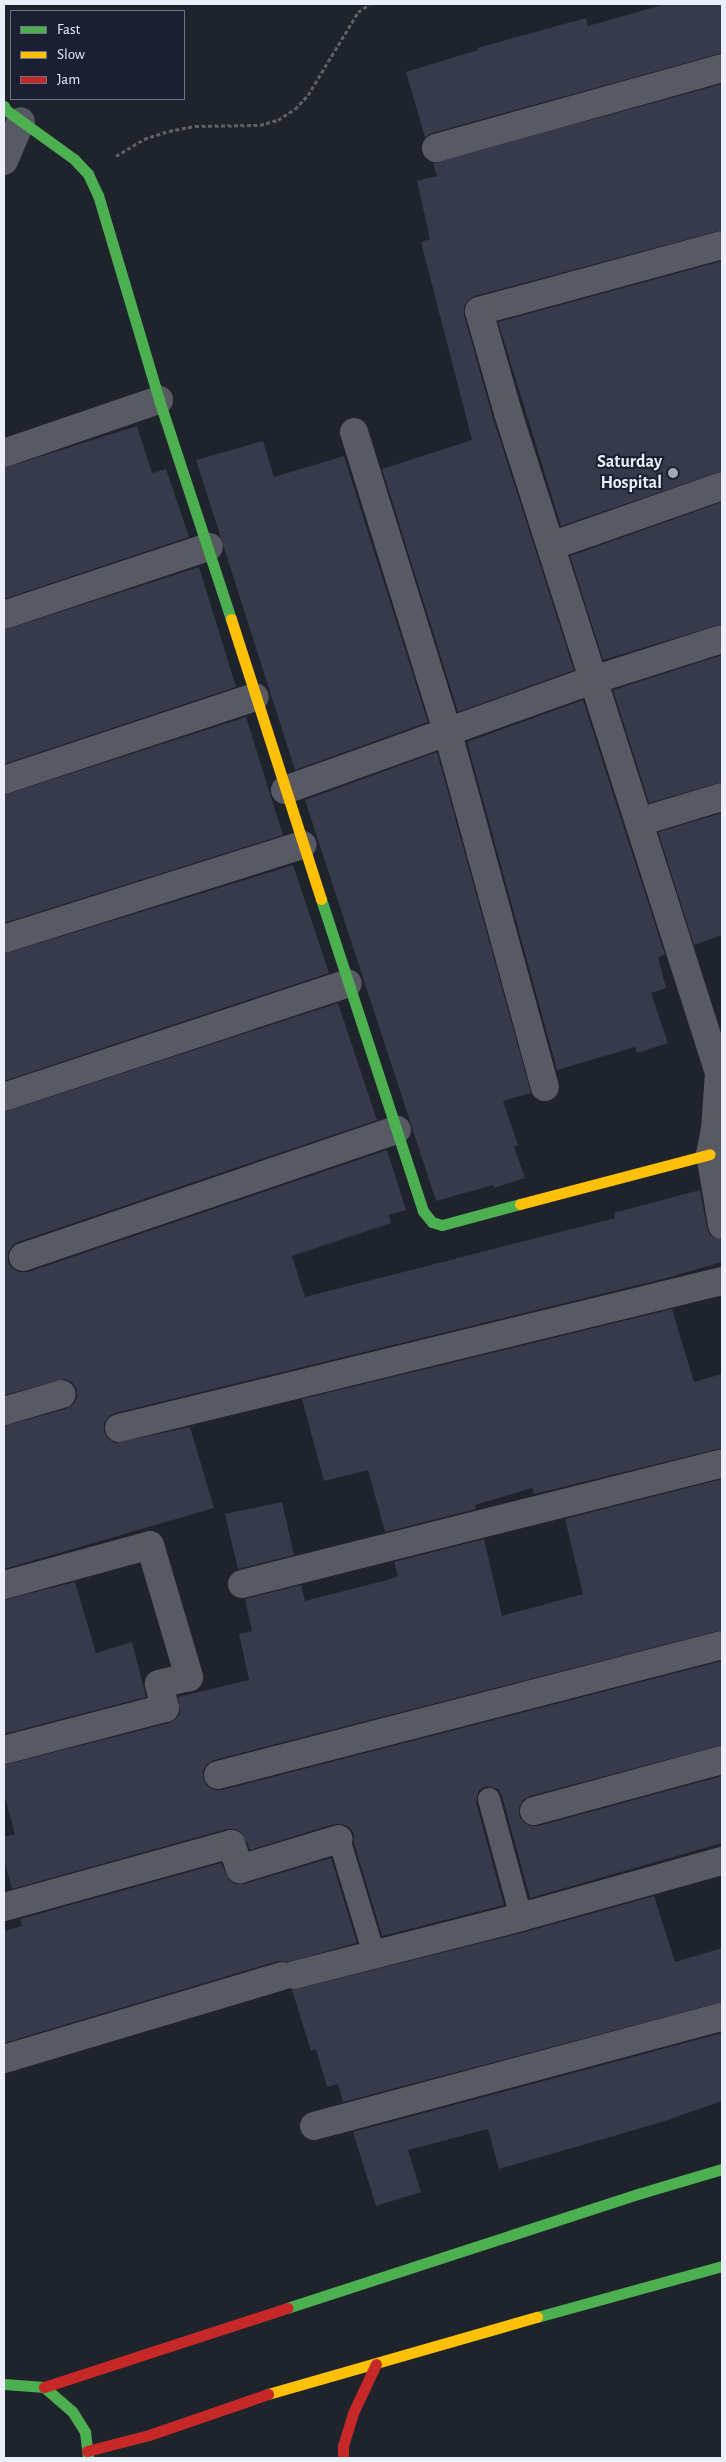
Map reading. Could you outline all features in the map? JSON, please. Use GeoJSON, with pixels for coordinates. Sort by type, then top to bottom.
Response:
{"type":"FeatureCollection","features":[{"type":"Feature","properties":{"kind":"street"},"geometry":{"type":"LineString","coordinates":[[436,148],[722,68]]}},
{"type":"Feature","properties":{"kind":"street"},"geometry":{"type":"LineString","coordinates":[[4,160],[13,113],[74,159],[88,174],[98,195],[159,400],[209,547],[255,697],[423,1211],[432,1222],[442,1225],[716,1137]]}},
{"type":"Feature","properties":{"kind":"street"},"geometry":{"type":"LineString","coordinates":[[722,245],[479,310],[508,413],[719,1073],[716,1137],[722,1225]]}},
{"type":"Feature","properties":{"kind":"street"},"geometry":{"type":"LineString","coordinates":[[4,453],[159,400]]}},
{"type":"Feature","properties":{"kind":"street"},"geometry":{"type":"LineString","coordinates":[[354,432],[448,733],[545,1087]]}},
{"type":"Feature","properties":{"kind":"street"},"geometry":{"type":"LineString","coordinates":[[551,546],[722,486]]}},
{"type":"Feature","properties":{"kind":"street"},"geometry":{"type":"LineString","coordinates":[[4,615],[209,547]]}},
{"type":"Feature","properties":{"kind":"street"},"geometry":{"type":"LineString","coordinates":[[285,790],[593,680],[722,639]]}},
{"type":"Feature","properties":{"kind":"street"},"geometry":{"type":"LineString","coordinates":[[4,780],[255,697]]}},
{"type":"Feature","properties":{"kind":"street"},"geometry":{"type":"LineString","coordinates":[[639,822],[722,797]]}},
{"type":"Feature","properties":{"kind":"street"},"geometry":{"type":"LineString","coordinates":[[4,939],[303,845]]}},
{"type":"Feature","properties":{"kind":"street"},"geometry":{"type":"LineString","coordinates":[[4,1097],[348,983]]}},
{"type":"Feature","properties":{"kind":"street"},"geometry":{"type":"LineString","coordinates":[[23,1257],[397,1130]]}},
{"type":"Feature","properties":{"kind":"street"},"geometry":{"type":"LineString","coordinates":[[119,1428],[722,1281]]}},
{"type":"Feature","properties":{"kind":"street"},"geometry":{"type":"LineString","coordinates":[[4,1411],[62,1394]]}},
{"type":"Feature","properties":{"kind":"street"},"geometry":{"type":"LineString","coordinates":[[242,1584],[722,1463]]}},
{"type":"Feature","properties":{"kind":"street"},"geometry":{"type":"LineString","coordinates":[[4,1584],[150,1545],[189,1677],[159,1684],[165,1708],[4,1750]]}},
{"type":"Feature","properties":{"kind":"street"},"geometry":{"type":"LineString","coordinates":[[218,1775],[722,1645]]}},
{"type":"Feature","properties":{"kind":"street"},"geometry":{"type":"LineString","coordinates":[[534,1811],[722,1760]]}},
{"type":"Feature","properties":{"kind":"street"},"geometry":{"type":"LineString","coordinates":[[4,1907],[231,1844],[240,1869],[339,1839]]}},
{"type":"Feature","properties":{"kind":"street"},"geometry":{"type":"LineString","coordinates":[[4,2059],[288,1976],[520,1917],[722,1861]]}},
{"type":"Feature","properties":{"kind":"street"},"geometry":{"type":"LineString","coordinates":[[314,2126],[722,2017]]}},
{"type":"Feature","properties":{"kind":"street"},"geometry":{"type":"LineString","coordinates":[[4,2384],[44,2388],[641,2193],[722,2169]]}},
{"type":"Feature","properties":{"kind":"street"},"geometry":{"type":"LineString","coordinates":[[44,2388],[72,2411],[85,2432],[88,2455],[248,2400],[722,2266]]}},
{"type":"Feature","properties":{"kind":"street"},"geometry":{"type":"LineString","coordinates":[[343,2458],[343,2446],[353,2413],[376,2364]]}},
{"type":"Feature","properties":{"kind":"lane"},"geometry":{"type":"LineString","coordinates":[[489,1799],[520,1917]]}},
{"type":"Feature","properties":{"kind":"lane"},"geometry":{"type":"LineString","coordinates":[[339,1839],[374,1954]]}},
{"type":"Feature","properties":{"kind":"path"},"geometry":{"type":"LineString","coordinates":[[88,174],[144,138],[195,126],[260,125],[278,120],[296,109],[308,95],[358,12],[370,4]]}},
{"type":"Feature","properties":{"kind":"building"},"geometry":{"type":"Polygon","coordinates":[[[666,4],[722,4],[722,53],[432,133],[425,137],[406,72],[478,50],[477,48],[586,18],[588,26],[666,4]]]}},
{"type":"Feature","properties":{"kind":"building"},"geometry":{"type":"Polygon","coordinates":[[[722,84],[722,230],[475,296],[468,300],[464,307],[464,315],[493,418],[574,670],[458,712],[382,469],[472,440],[421,242],[430,239],[417,181],[437,176],[433,163],[722,84]]]}},
{"type":"Feature","properties":{"kind":"building"},"geometry":{"type":"Polygon","coordinates":[[[722,261],[722,471],[561,526],[498,322],[722,261]]]}},
{"type":"Feature","properties":{"kind":"building"},"geometry":{"type":"Polygon","coordinates":[[[137,426],[152,473],[166,469],[189,537],[4,599],[4,468],[137,426]]]}},
{"type":"Feature","properties":{"kind":"building"},"geometry":{"type":"Polygon","coordinates":[[[263,441],[274,477],[344,456],[428,722],[295,770],[196,460],[263,441]]]}},
{"type":"Feature","properties":{"kind":"building"},"geometry":{"type":"Polygon","coordinates":[[[722,502],[722,624],[603,660],[570,556],[722,502]]]}},
{"type":"Feature","properties":{"kind":"building"},"geometry":{"type":"Polygon","coordinates":[[[199,567],[236,687],[4,764],[4,630],[199,567]]]}},
{"type":"Feature","properties":{"kind":"building"},"geometry":{"type":"Polygon","coordinates":[[[722,655],[722,782],[649,803],[613,690],[722,655]]]}},
{"type":"Feature","properties":{"kind":"building"},"geometry":{"type":"Polygon","coordinates":[[[583,700],[665,955],[658,957],[666,988],[651,993],[668,1043],[637,1053],[635,1047],[557,1070],[467,742],[583,700]]]}},
{"type":"Feature","properties":{"kind":"building"},"geometry":{"type":"Polygon","coordinates":[[[246,717],[283,835],[4,923],[4,795],[246,717]]]}},
{"type":"Feature","properties":{"kind":"building"},"geometry":{"type":"Polygon","coordinates":[[[437,752],[531,1093],[503,1101],[518,1145],[514,1146],[525,1178],[494,1188],[493,1185],[436,1201],[305,800],[437,752]]]}},
{"type":"Feature","properties":{"kind":"building"},"geometry":{"type":"Polygon","coordinates":[[[722,813],[722,935],[694,945],[658,832],[722,813]]]}},
{"type":"Feature","properties":{"kind":"building"},"geometry":{"type":"Polygon","coordinates":[[[293,865],[329,973],[4,1081],[4,954],[293,865]]]}},
{"type":"Feature","properties":{"kind":"building"},"geometry":{"type":"Polygon","coordinates":[[[338,1003],[377,1120],[18,1242],[12,1246],[8,1253],[8,1262],[12,1268],[19,1272],[28,1272],[387,1150],[406,1210],[389,1215],[391,1223],[292,1256],[305,1297],[615,1218],[614,1213],[700,1190],[710,1235],[722,1240],[722,1262],[663,1279],[115,1413],[109,1416],[104,1423],[104,1431],[107,1438],[115,1443],[190,1427],[214,1508],[4,1569],[4,1426],[66,1409],[74,1404],[77,1390],[73,1383],[65,1379],[4,1395],[4,1112],[338,1003]]]}},
{"type":"Feature","properties":{"kind":"building"},"geometry":{"type":"Polygon","coordinates":[[[672,1309],[694,1382],[722,1374],[722,1448],[534,1494],[532,1488],[475,1505],[476,1509],[385,1532],[368,1470],[324,1481],[302,1399],[672,1309]]]}},
{"type":"Feature","properties":{"kind":"building"},"geometry":{"type":"Polygon","coordinates":[[[722,1479],[722,1630],[214,1760],[207,1764],[203,1771],[203,1778],[207,1786],[214,1790],[222,1790],[722,1661],[722,1745],[530,1796],[523,1800],[519,1807],[519,1816],[523,1822],[530,1826],[538,1826],[722,1776],[722,1843],[530,1898],[502,1796],[498,1789],[486,1786],[479,1790],[476,1802],[504,1905],[382,1936],[354,1843],[354,1834],[349,1827],[342,1824],[334,1824],[250,1850],[242,1833],[235,1829],[227,1829],[12,1889],[4,1860],[4,1837],[15,1834],[4,1794],[4,1765],[169,1723],[176,1719],[180,1713],[178,1697],[249,1680],[239,1634],[252,1631],[245,1599],[301,1585],[305,1601],[398,1576],[394,1562],[484,1539],[502,1616],[583,1594],[565,1519],[722,1479]]]}},
{"type":"Feature","properties":{"kind":"building"},"geometry":{"type":"Polygon","coordinates":[[[282,1502],[294,1555],[238,1569],[225,1514],[282,1502]]]}},
{"type":"Feature","properties":{"kind":"building"},"geometry":{"type":"Polygon","coordinates":[[[75,1582],[96,1653],[132,1642],[146,1697],[4,1734],[4,1600],[75,1582]]]}},
{"type":"Feature","properties":{"kind":"building"},"geometry":{"type":"Polygon","coordinates":[[[331,1858],[357,1943],[287,1962],[278,1961],[4,2043],[4,1931],[22,1926],[20,1919],[221,1863],[229,1880],[236,1884],[244,1884],[331,1858]]]}},
{"type":"Feature","properties":{"kind":"building"},"geometry":{"type":"Polygon","coordinates":[[[654,1896],[675,1962],[722,1948],[722,2002],[343,2102],[338,2084],[327,2087],[316,2049],[311,2051],[292,1990],[525,1932],[654,1896]]]}},
{"type":"Feature","properties":{"kind":"building"},"geometry":{"type":"Polygon","coordinates":[[[722,2033],[722,2101],[662,2122],[499,2169],[488,2129],[408,2150],[421,2192],[376,2206],[353,2132],[722,2033]]]}},
{"type":"Feature","properties":{"kind":"traffic: fast"},"geometry":{"type":"LineString","coordinates":[[4,106],[6,110],[74,159],[88,174],[98,195],[159,400],[231,619]]}},
{"type":"Feature","properties":{"kind":"traffic: fast"},"geometry":{"type":"LineString","coordinates":[[321,899],[423,1211],[432,1222],[442,1225],[520,1204]]}},
{"type":"Feature","properties":{"kind":"traffic: fast"},"geometry":{"type":"LineString","coordinates":[[287,2308],[641,2193],[722,2169]]}},
{"type":"Feature","properties":{"kind":"traffic: fast"},"geometry":{"type":"LineString","coordinates":[[537,2317],[722,2266]]}},
{"type":"Feature","properties":{"kind":"traffic: fast"},"geometry":{"type":"LineString","coordinates":[[4,2384],[44,2387],[72,2411],[85,2432],[88,2458]]}},
{"type":"Feature","properties":{"kind":"traffic: slow"},"geometry":{"type":"LineString","coordinates":[[231,619],[321,899]]}},
{"type":"Feature","properties":{"kind":"traffic: slow"},"geometry":{"type":"LineString","coordinates":[[520,1204],[710,1154]]}},
{"type":"Feature","properties":{"kind":"traffic: slow"},"geometry":{"type":"LineString","coordinates":[[268,2394],[537,2317]]}},
{"type":"Feature","properties":{"kind":"traffic: jam"},"geometry":{"type":"LineString","coordinates":[[44,2387],[287,2308]]}},
{"type":"Feature","properties":{"kind":"traffic: jam"},"geometry":{"type":"LineString","coordinates":[[343,2458],[343,2446],[353,2413],[376,2364]]}},
{"type":"Feature","properties":{"kind":"traffic: jam"},"geometry":{"type":"LineString","coordinates":[[87,2451],[149,2435],[268,2394]]}},
{"type":"Feature","properties":{"kind":"place","name":"Saturday Hospital"},"geometry":{"type":"Point","coordinates":[673,473]}}]}
